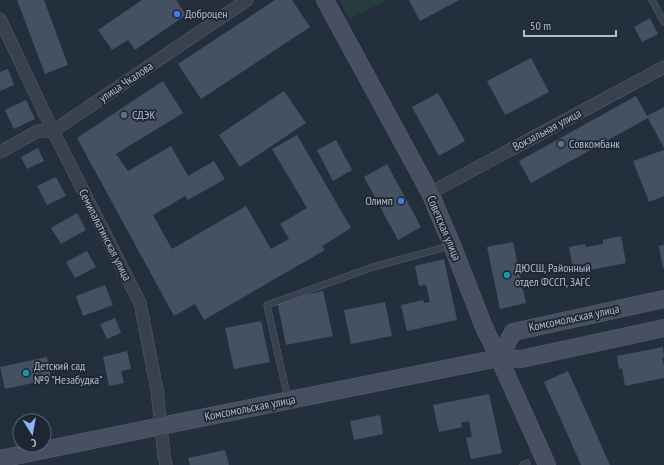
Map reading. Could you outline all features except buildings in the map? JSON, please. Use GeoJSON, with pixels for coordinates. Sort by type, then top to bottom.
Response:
{"type":"FeatureCollection","features":[{"type":"Feature","properties":{"kind":"main road","name":"Советская улица"},"geometry":{"type":"LineString","coordinates":[[325,0],[430,193],[484,326],[547,465]]}},
{"type":"Feature","properties":{"kind":"main road","name":"Комсомольская улица"},"geometry":{"type":"LineString","coordinates":[[499,358],[513,332],[664,299]]}},
{"type":"Feature","properties":{"kind":"main road","name":"Комсомольская улица"},"geometry":{"type":"LineString","coordinates":[[0,459],[499,358],[521,359],[664,328]]}},
{"type":"Feature","properties":{"kind":"street","name":"улица Чкалова"},"geometry":{"type":"LineString","coordinates":[[0,152],[38,131],[53,131],[246,0]]}},
{"type":"Feature","properties":{"kind":"street","name":"Семипалатинская улица"},"geometry":{"type":"LineString","coordinates":[[0,19],[53,131],[140,303],[157,390],[166,465]]}},
{"type":"Feature","properties":{"kind":"street","name":"Вокзальная улица"},"geometry":{"type":"LineString","coordinates":[[430,193],[664,66]]}},
{"type":"Feature","properties":{"kind":"lane"},"geometry":{"type":"LineString","coordinates":[[652,0],[664,22]]}},
{"type":"Feature","properties":{"kind":"lane"},"geometry":{"type":"LineString","coordinates":[[288,400],[267,305],[373,267],[452,246]]}},
{"type":"Feature","properties":{"kind":"green space"},"geometry":{"type":"Polygon","coordinates":[[[340,0],[388,0],[349,19],[340,0]]]}},
{"type":"Feature","properties":{"kind":"place","name":"Доброцен"},"geometry":{"type":"Point","coordinates":[177,14]}},
{"type":"Feature","properties":{"kind":"place","name":"СДЭК"},"geometry":{"type":"Point","coordinates":[124,115]}},
{"type":"Feature","properties":{"kind":"place","name":"Совкомбанк"},"geometry":{"type":"Point","coordinates":[561,144]}},
{"type":"Feature","properties":{"kind":"place","name":"Олимп"},"geometry":{"type":"Point","coordinates":[401,201]}},
{"type":"Feature","properties":{"kind":"place","name":"ДЮСШ, Районный отдел ФССП, ЗАГС"},"geometry":{"type":"Point","coordinates":[507,275]}},
{"type":"Feature","properties":{"kind":"place","name":"Детский сад №9 \"Незабудка\""},"geometry":{"type":"Point","coordinates":[26,373]}}]}
